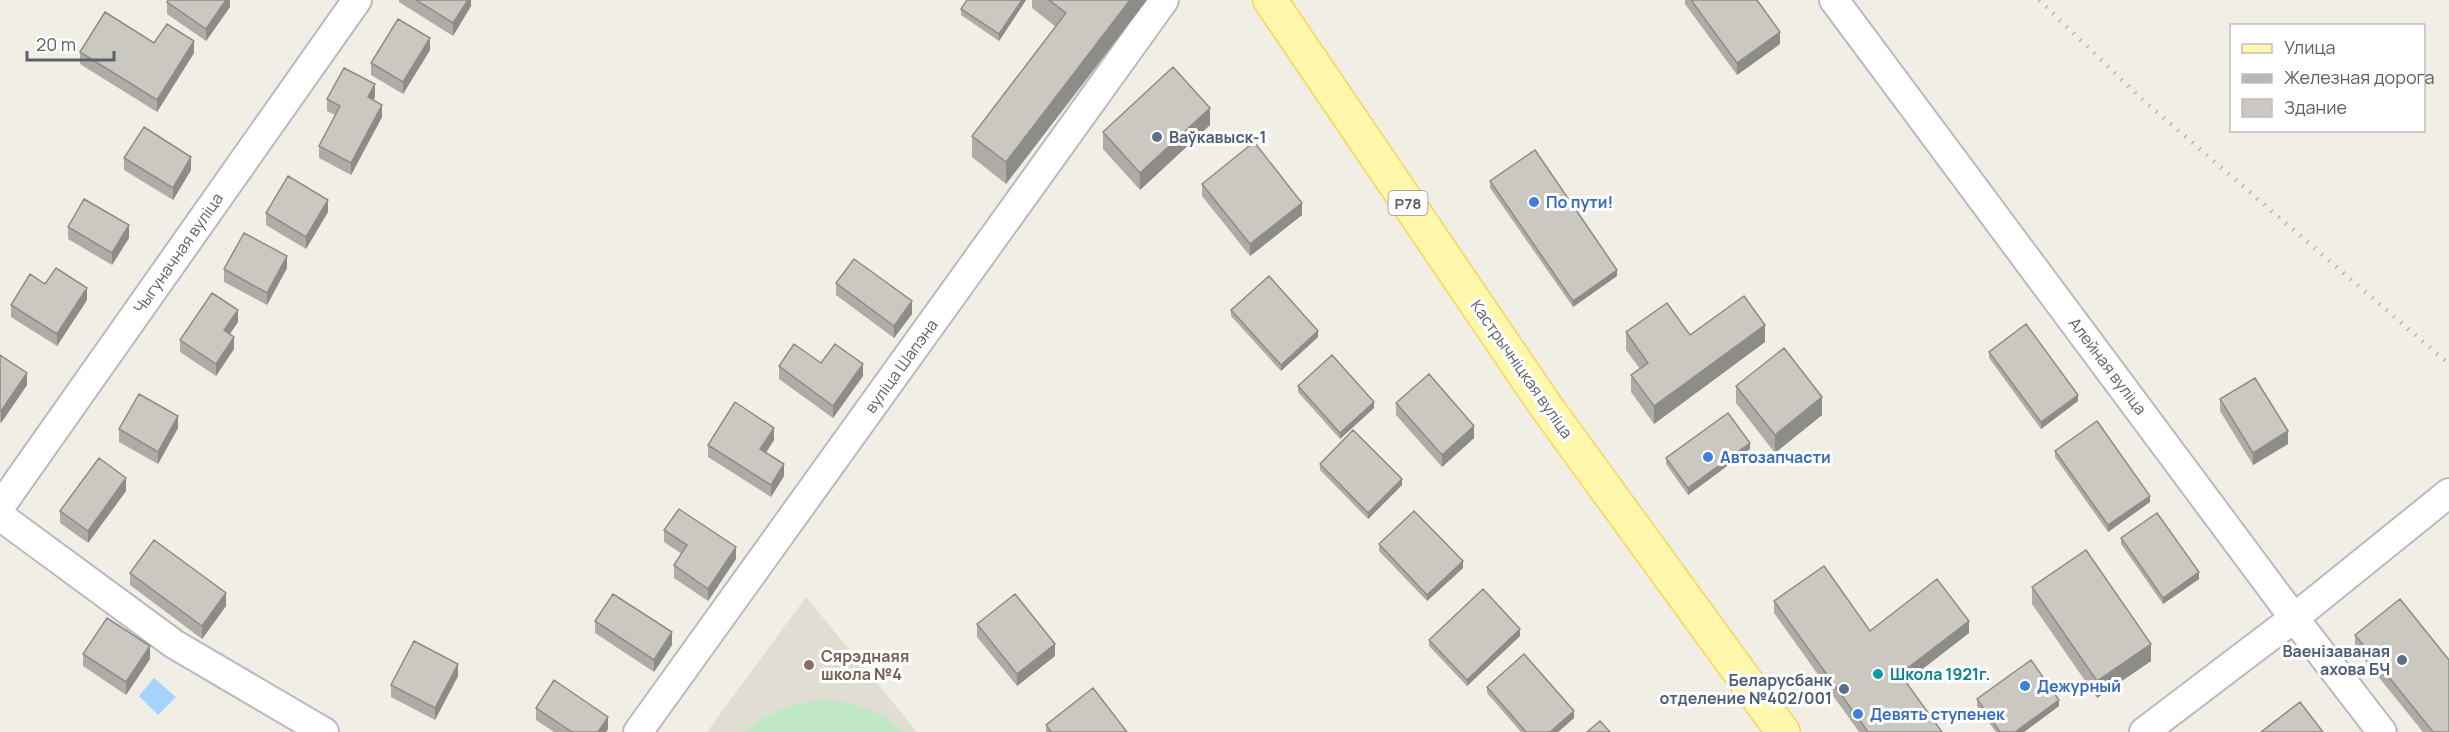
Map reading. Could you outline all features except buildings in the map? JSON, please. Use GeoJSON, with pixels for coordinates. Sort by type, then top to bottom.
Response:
{"type":"FeatureCollection","features":[{"type":"Feature","properties":{"kind":"main road","name":"Кастрычніцкая вуліца"},"geometry":{"type":"LineString","coordinates":[[1270,0],[1545,405],[1783,732]]}},
{"type":"Feature","properties":{"kind":"street","name":"Чыгуначная вуліца"},"geometry":{"type":"LineString","coordinates":[[0,507],[357,0]]}},
{"type":"Feature","properties":{"kind":"street","name":"вуліца Шапэна"},"geometry":{"type":"LineString","coordinates":[[638,732],[1164,0]]}},
{"type":"Feature","properties":{"kind":"street","name":"Алейная вуліца"},"geometry":{"type":"LineString","coordinates":[[1834,0],[2294,618],[2382,732]]}},
{"type":"Feature","properties":{"kind":"street"},"geometry":{"type":"LineString","coordinates":[[2144,732],[2294,618],[2449,493]]}},
{"type":"Feature","properties":{"kind":"street"},"geometry":{"type":"LineString","coordinates":[[0,516],[174,644],[324,732]]}},
{"type":"Feature","properties":{"kind":"shaded area","name":"Сярэднаяя школа №4"},"geometry":{"type":"Polygon","coordinates":[[[806,597],[917,732],[707,732],[806,597]]]}},
{"type":"Feature","properties":{"kind":"green space"},"geometry":{"type":"Polygon","coordinates":[[[818,700],[853,704],[875,712],[904,732],[745,732],[779,710],[818,700]]]}},
{"type":"Feature","properties":{"kind":"water"},"geometry":{"type":"Polygon","coordinates":[[[154,678],[176,697],[158,715],[139,696],[154,678]]]}},
{"type":"Feature","properties":{"kind":"railway"},"geometry":{"type":"LineString","coordinates":[[2039,0],[2143,100],[2449,364]]}},
{"type":"Feature","properties":{"kind":"place","name":"Ваўкавыск-1"},"geometry":{"type":"Point","coordinates":[1157,137]}},
{"type":"Feature","properties":{"kind":"place","name":"По пути!"},"geometry":{"type":"Point","coordinates":[1534,202]}},
{"type":"Feature","properties":{"kind":"place","name":"Автозапчасти"},"geometry":{"type":"Point","coordinates":[1708,457]}},
{"type":"Feature","properties":{"kind":"place","name":"Ваенізаваная ахова БЧ"},"geometry":{"type":"Point","coordinates":[2402,660]}},
{"type":"Feature","properties":{"kind":"place","name":"Сярэднаяя школа №4"},"geometry":{"type":"Point","coordinates":[809,665]}},
{"type":"Feature","properties":{"kind":"place","name":"Школа 1921г."},"geometry":{"type":"Point","coordinates":[1878,674]}},
{"type":"Feature","properties":{"kind":"place","name":"Дежурный"},"geometry":{"type":"Point","coordinates":[2025,686]}},
{"type":"Feature","properties":{"kind":"place","name":"Беларусбанк отделение №402/001"},"geometry":{"type":"Point","coordinates":[1844,689]}},
{"type":"Feature","properties":{"kind":"place","name":"Девять ступенек"},"geometry":{"type":"Point","coordinates":[1858,714]}}]}
